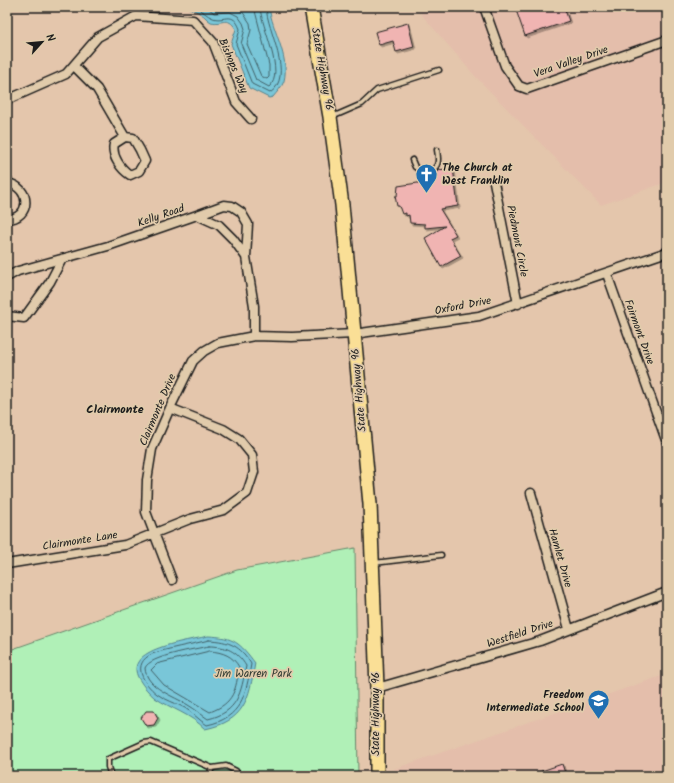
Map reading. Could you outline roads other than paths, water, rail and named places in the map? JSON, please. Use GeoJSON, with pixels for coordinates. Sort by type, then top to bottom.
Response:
{"type":"FeatureCollection","features":[{"type":"Feature","properties":{"kind":"main road","name":"State Highway 96"},"geometry":{"type":"LineString","coordinates":[[312,7],[342,205],[370,504],[377,688],[377,776]]}},
{"type":"Feature","properties":{"kind":"street","name":"Vera Valley Drive"},"geometry":{"type":"LineString","coordinates":[[484,7],[505,66],[518,86],[527,89],[667,40]]}},
{"type":"Feature","properties":{"kind":"street","name":"Bishops Way"},"geometry":{"type":"LineString","coordinates":[[7,100],[66,74],[98,37],[136,16],[193,20],[213,42],[236,102],[251,119]]}},
{"type":"Feature","properties":{"kind":"street"},"geometry":{"type":"LineString","coordinates":[[74,66],[97,89],[125,137]]}},
{"type":"Feature","properties":{"kind":"street"},"geometry":{"type":"LineString","coordinates":[[125,137],[133,138],[145,161],[139,171],[130,175],[124,171],[115,158],[113,147],[114,144],[125,137]]}},
{"type":"Feature","properties":{"kind":"street","name":"Piedmont Circle"},"geometry":{"type":"LineString","coordinates":[[494,182],[518,304]]}},
{"type":"Feature","properties":{"kind":"street"},"geometry":{"type":"LineString","coordinates":[[7,183],[18,187],[25,197],[26,203],[20,214],[7,219]]}},
{"type":"Feature","properties":{"kind":"street"},"geometry":{"type":"LineString","coordinates":[[197,215],[224,205],[232,206],[241,212],[248,224],[246,257]]}},
{"type":"Feature","properties":{"kind":"street","name":"Kelly Road"},"geometry":{"type":"LineString","coordinates":[[7,277],[18,271],[108,246],[197,215],[219,225],[233,239],[246,257],[254,306],[254,336]]}},
{"type":"Feature","properties":{"kind":"street","name":"Oxford Drive"},"geometry":{"type":"LineString","coordinates":[[254,336],[292,337],[354,334],[479,316],[607,274],[667,252]]}},
{"type":"Feature","properties":{"kind":"street"},"geometry":{"type":"LineString","coordinates":[[7,316],[24,318],[50,282],[62,259]]}},
{"type":"Feature","properties":{"kind":"street","name":"Fairmont Drive"},"geometry":{"type":"LineString","coordinates":[[607,274],[667,443]]}},
{"type":"Feature","properties":{"kind":"street","name":"Clairmonte Drive"},"geometry":{"type":"LineString","coordinates":[[172,580],[156,534],[146,512],[147,480],[152,449],[193,361],[204,351],[218,343],[254,336]]}},
{"type":"Feature","properties":{"kind":"street","name":"Clairmonte Lane"},"geometry":{"type":"LineString","coordinates":[[7,564],[125,545],[156,534],[190,519],[224,510],[247,493],[254,472],[252,455],[239,439],[223,429],[170,408]]}},
{"type":"Feature","properties":{"kind":"street","name":"Hamlet Drive"},"geometry":{"type":"LineString","coordinates":[[531,493],[569,629]]}},
{"type":"Feature","properties":{"kind":"street","name":"Westfield Drive"},"geometry":{"type":"LineString","coordinates":[[377,688],[540,641],[667,592]]}},
{"type":"Feature","properties":{"kind":"lane"},"geometry":{"type":"LineString","coordinates":[[330,118],[362,104],[378,90],[439,70]]}},
{"type":"Feature","properties":{"kind":"lane"},"geometry":{"type":"LineString","coordinates":[[430,172],[434,170],[438,164],[437,150]]}},
{"type":"Feature","properties":{"kind":"lane"},"geometry":{"type":"LineString","coordinates":[[412,160],[419,172],[423,173]]}},
{"type":"Feature","properties":{"kind":"lane"},"geometry":{"type":"LineString","coordinates":[[372,563],[441,555]]}},
{"type":"Feature","properties":{"kind":"lane"},"geometry":{"type":"LineString","coordinates":[[111,776],[108,766],[108,759],[144,743],[152,742],[212,768],[226,766],[236,771],[239,776]]}},
{"type":"Feature","properties":{"kind":"lane"},"geometry":{"type":"LineString","coordinates":[[209,776],[212,768]]}},
{"type":"Feature","properties":{"kind":"water"},"geometry":{"type":"Polygon","coordinates":[[[187,7],[269,7],[285,63],[284,81],[273,97],[269,98],[249,88],[231,44],[236,29],[233,25],[227,21],[215,23],[211,22],[204,16],[187,7]]]}},
{"type":"Feature","properties":{"kind":"water"},"geometry":{"type":"Polygon","coordinates":[[[208,636],[224,638],[236,642],[245,650],[255,663],[247,698],[237,714],[229,720],[205,729],[193,719],[155,698],[139,679],[136,668],[140,660],[148,653],[173,644],[208,636]]]}},
{"type":"Feature","properties":{"kind":"place","name":"The Church at West Franklin"},"geometry":{"type":"Point","coordinates":[427,194]}},
{"type":"Feature","properties":{"kind":"place","name":"Freedom Intermediate School"},"geometry":{"type":"Point","coordinates":[599,720]}},
{"type":"Feature","properties":{"kind":"district","name":"Clairmonte"},"geometry":{"type":"Point","coordinates":[115,409]}},
{"type":"Feature","properties":{"kind":"park label","name":"Jim Warren Park"},"geometry":{"type":"Point","coordinates":[253,674]}}]}
